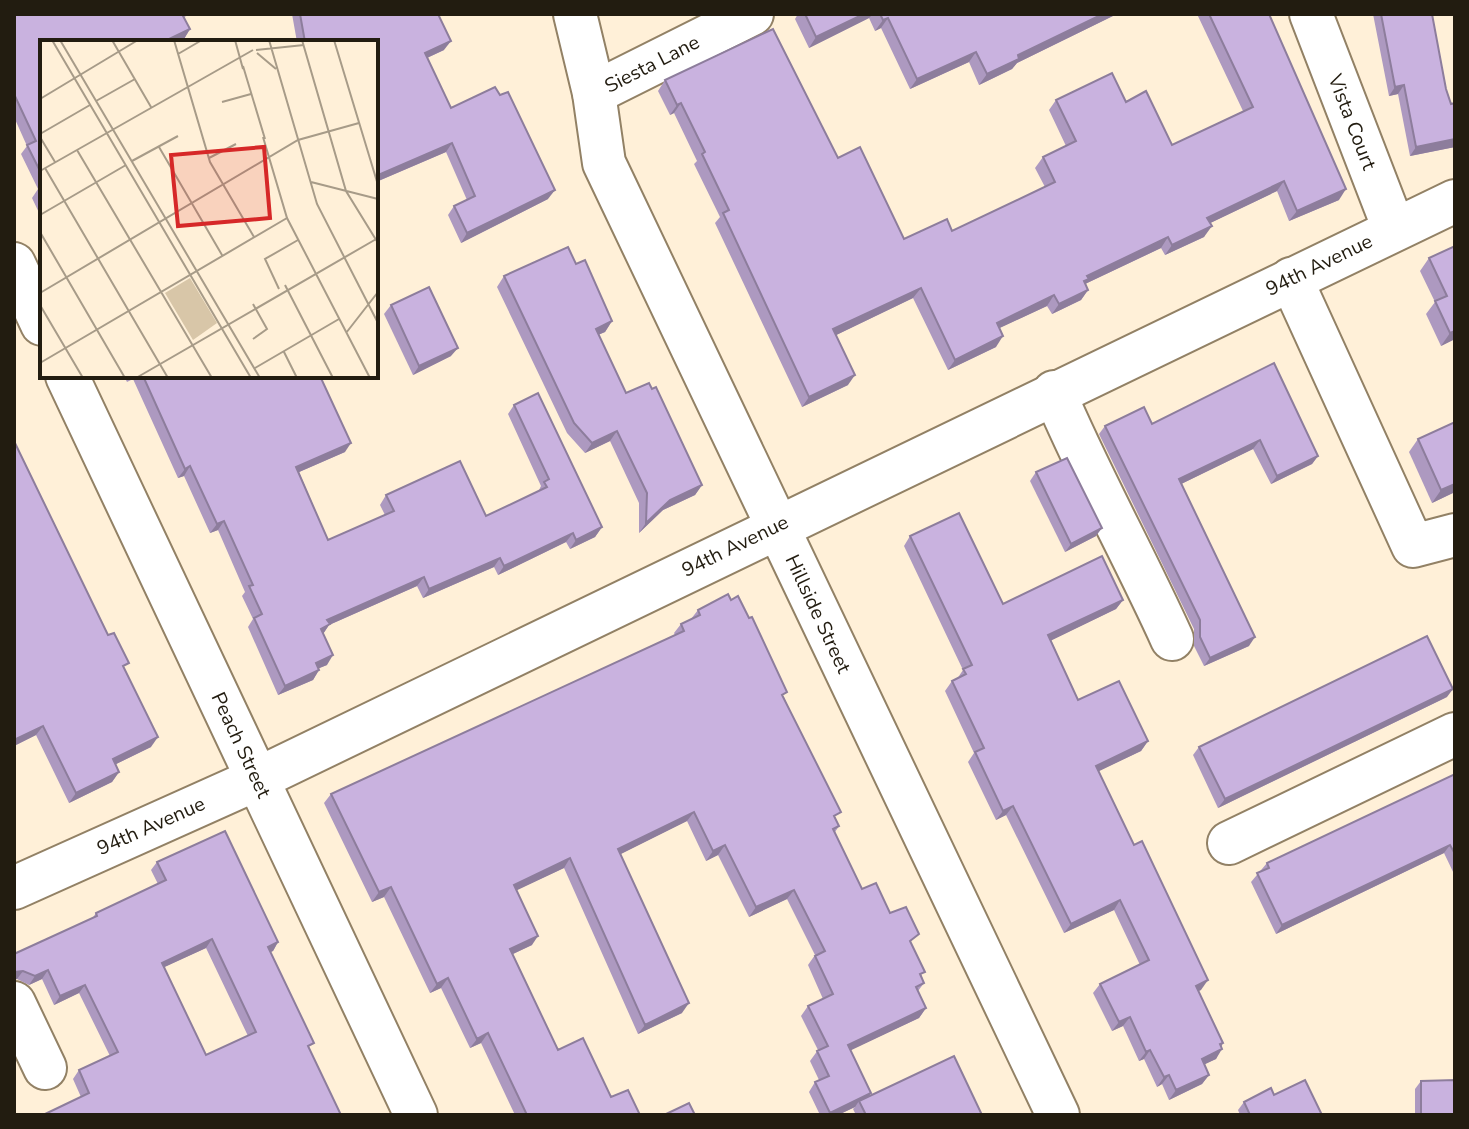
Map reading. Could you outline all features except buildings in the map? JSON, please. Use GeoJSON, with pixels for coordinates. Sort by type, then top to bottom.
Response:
{"type":"FeatureCollection","features":[{"type":"Feature","properties":{"kind":"street","name":"Hillside Street"},"geometry":{"type":"LineString","coordinates":[[575,14],[594,93],[604,163],[1058,1115]]}},
{"type":"Feature","properties":{"kind":"street","name":"Siesta Lane"},"geometry":{"type":"LineString","coordinates":[[594,93],[752,14]]}},
{"type":"Feature","properties":{"kind":"street","name":"Vista Court"},"geometry":{"type":"LineString","coordinates":[[1311,14],[1394,229]]}},
{"type":"Feature","properties":{"kind":"street","name":"94th Avenue"},"geometry":{"type":"LineString","coordinates":[[14,888],[257,779],[1455,201]]}},
{"type":"Feature","properties":{"kind":"street"},"geometry":{"type":"LineString","coordinates":[[14,264],[40,320]]}},
{"type":"Feature","properties":{"kind":"street"},"geometry":{"type":"LineString","coordinates":[[1291,279],[1413,546],[1455,535]]}},
{"type":"Feature","properties":{"kind":"street","name":"Peach Street"},"geometry":{"type":"LineString","coordinates":[[68,378],[416,1115]]}},
{"type":"Feature","properties":{"kind":"street"},"geometry":{"type":"LineString","coordinates":[[1054,392],[1081,456],[1135,556],[1172,639]]}},
{"type":"Feature","properties":{"kind":"street"},"geometry":{"type":"LineString","coordinates":[[1229,843],[1455,734]]}},
{"type":"Feature","properties":{"kind":"street"},"geometry":{"type":"LineString","coordinates":[[14,1003],[45,1068]]}}]}
